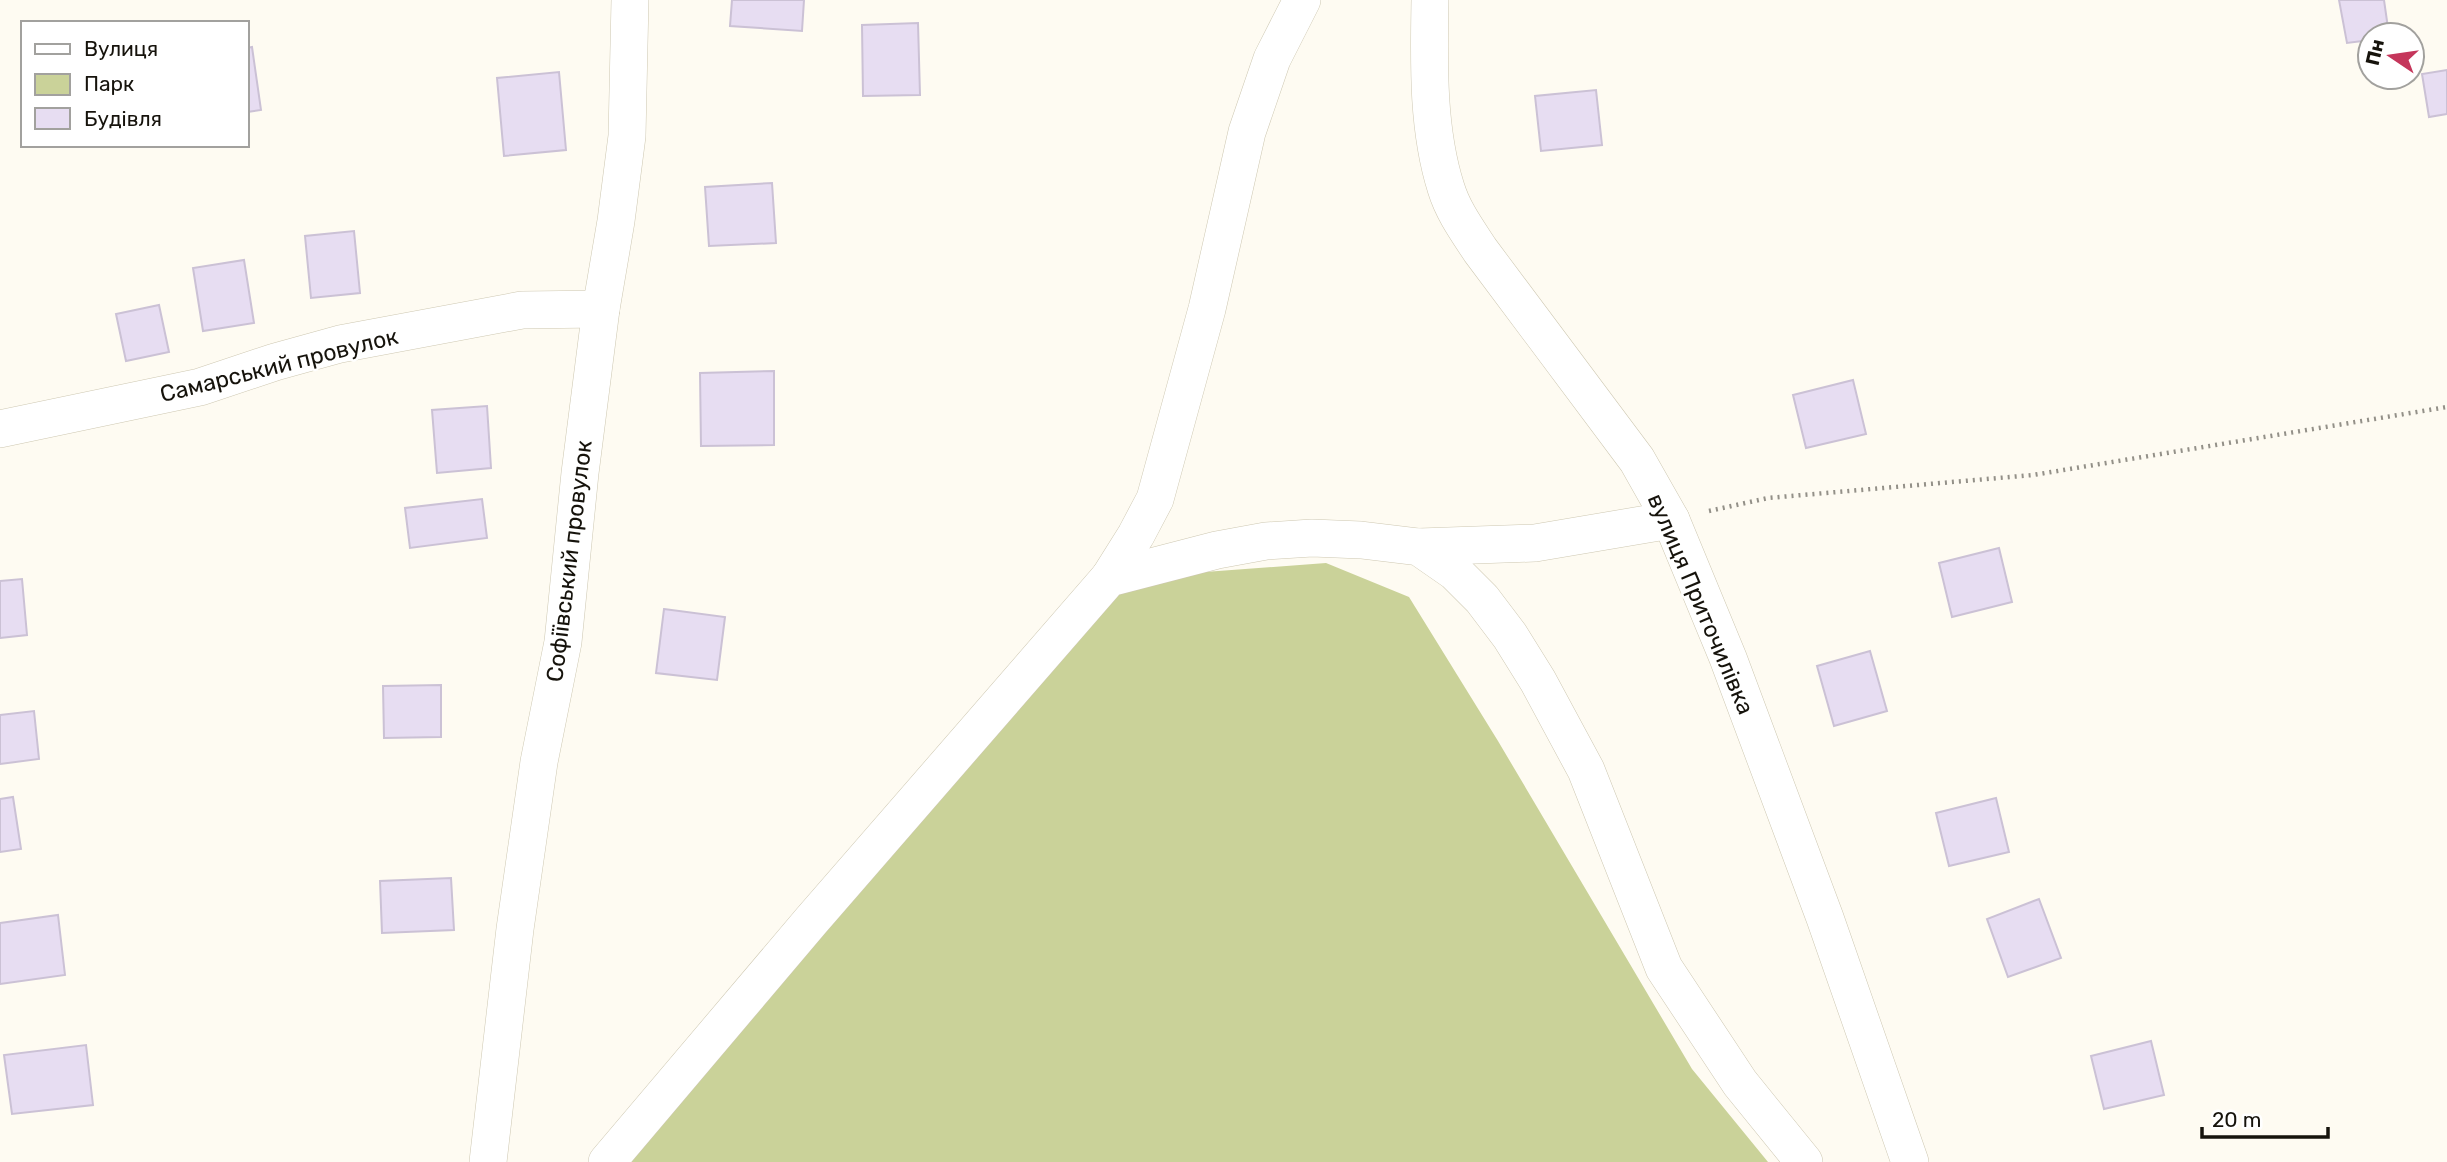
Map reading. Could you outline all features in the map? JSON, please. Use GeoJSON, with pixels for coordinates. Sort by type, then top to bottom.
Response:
{"type":"FeatureCollection","features":[{"type":"Feature","properties":{"kind":"street","name":"Софіївський провулок"},"geometry":{"type":"LineString","coordinates":[[488,1162],[515,929],[537,775],[563,642],[580,473],[627,135],[630,0]]}},
{"type":"Feature","properties":{"kind":"street"},"geometry":{"type":"LineString","coordinates":[[607,1162],[1080,609],[1109,579],[1136,535],[1155,499],[1207,309],[1247,132],[1272,59],[1302,0]]}},
{"type":"Feature","properties":{"kind":"street","name":"вулиця Приточилівка"},"geometry":{"type":"LineString","coordinates":[[1430,0],[1429,73],[1436,145],[1446,189],[1458,216],[1479,250],[1637,460],[1671,520],[1728,659],[1825,918],[1910,1162]]}},
{"type":"Feature","properties":{"kind":"street","name":"Самарський провулок"},"geometry":{"type":"LineString","coordinates":[[0,429],[200,387],[340,344],[522,310],[601,309]]}},
{"type":"Feature","properties":{"kind":"street"},"geometry":{"type":"LineString","coordinates":[[1109,579],[1217,550],[1266,541],[1312,538],[1361,540],[1419,547],[1535,543],[1671,520]]}},
{"type":"Feature","properties":{"kind":"street"},"geometry":{"type":"LineString","coordinates":[[1419,547],[1455,572],[1482,599],[1510,636],[1586,770],[1664,968],[1740,1083],[1804,1162]]}},
{"type":"Feature","properties":{"kind":"path"},"geometry":{"type":"LineString","coordinates":[[1671,520],[1768,498],[2033,475],[2447,407]]}},
{"type":"Feature","properties":{"kind":"green space"},"geometry":{"type":"Polygon","coordinates":[[[1326,563],[1409,597],[1498,741],[1692,1069],[1768,1162],[616,1162],[1084,613],[1151,576],[1326,563]]]}},
{"type":"Feature","properties":{"kind":"building"},"geometry":{"type":"Polygon","coordinates":[[[732,0],[804,0],[802,31],[730,26],[732,0]]]}},
{"type":"Feature","properties":{"kind":"building"},"geometry":{"type":"Polygon","coordinates":[[[2339,0],[2384,0],[2387,21],[2356,21],[2356,42],[2347,43],[2339,0]]]}},
{"type":"Feature","properties":{"kind":"building"},"geometry":{"type":"Polygon","coordinates":[[[918,23],[920,95],[863,96],[862,25],[918,23]]]}},
{"type":"Feature","properties":{"kind":"building"},"geometry":{"type":"Polygon","coordinates":[[[252,47],[261,110],[248,112],[248,48],[252,47]]]}},
{"type":"Feature","properties":{"kind":"building"},"geometry":{"type":"Polygon","coordinates":[[[2447,70],[2447,114],[2429,117],[2425,91],[2426,73],[2447,70]]]}},
{"type":"Feature","properties":{"kind":"building"},"geometry":{"type":"Polygon","coordinates":[[[559,72],[566,150],[504,156],[497,78],[559,72]]]}},
{"type":"Feature","properties":{"kind":"building"},"geometry":{"type":"Polygon","coordinates":[[[1596,90],[1602,145],[1541,151],[1535,96],[1596,90]]]}},
{"type":"Feature","properties":{"kind":"building"},"geometry":{"type":"Polygon","coordinates":[[[772,183],[776,243],[709,246],[705,187],[772,183]]]}},
{"type":"Feature","properties":{"kind":"building"},"geometry":{"type":"Polygon","coordinates":[[[354,231],[360,293],[311,298],[305,236],[354,231]]]}},
{"type":"Feature","properties":{"kind":"building"},"geometry":{"type":"Polygon","coordinates":[[[244,260],[254,323],[203,331],[193,268],[244,260]]]}},
{"type":"Feature","properties":{"kind":"building"},"geometry":{"type":"Polygon","coordinates":[[[159,305],[169,352],[126,361],[116,314],[159,305]]]}},
{"type":"Feature","properties":{"kind":"building"},"geometry":{"type":"Polygon","coordinates":[[[774,371],[774,445],[701,446],[700,373],[774,371]]]}},
{"type":"Feature","properties":{"kind":"building"},"geometry":{"type":"Polygon","coordinates":[[[1853,380],[1866,434],[1806,448],[1793,395],[1853,380]]]}},
{"type":"Feature","properties":{"kind":"building"},"geometry":{"type":"Polygon","coordinates":[[[487,406],[491,468],[437,473],[432,410],[487,406]]]}},
{"type":"Feature","properties":{"kind":"building"},"geometry":{"type":"Polygon","coordinates":[[[482,499],[487,538],[410,548],[405,508],[482,499]]]}},
{"type":"Feature","properties":{"kind":"building"},"geometry":{"type":"Polygon","coordinates":[[[1999,548],[2012,602],[1952,617],[1939,563],[1999,548]]]}},
{"type":"Feature","properties":{"kind":"building"},"geometry":{"type":"Polygon","coordinates":[[[22,579],[27,635],[0,638],[0,581],[22,579]]]}},
{"type":"Feature","properties":{"kind":"building"},"geometry":{"type":"Polygon","coordinates":[[[664,609],[725,617],[717,680],[656,673],[664,609]]]}},
{"type":"Feature","properties":{"kind":"building"},"geometry":{"type":"Polygon","coordinates":[[[1870,651],[1887,711],[1834,726],[1817,666],[1870,651]]]}},
{"type":"Feature","properties":{"kind":"building"},"geometry":{"type":"Polygon","coordinates":[[[441,685],[441,737],[384,738],[383,686],[441,685]]]}},
{"type":"Feature","properties":{"kind":"building"},"geometry":{"type":"Polygon","coordinates":[[[34,711],[39,759],[0,764],[0,715],[34,711]]]}},
{"type":"Feature","properties":{"kind":"building"},"geometry":{"type":"Polygon","coordinates":[[[13,797],[21,849],[0,852],[0,799],[13,797]]]}},
{"type":"Feature","properties":{"kind":"building"},"geometry":{"type":"Polygon","coordinates":[[[1996,798],[2009,852],[1949,866],[1936,813],[1996,798]]]}},
{"type":"Feature","properties":{"kind":"building"},"geometry":{"type":"Polygon","coordinates":[[[451,878],[454,930],[382,933],[380,881],[451,878]]]}},
{"type":"Feature","properties":{"kind":"building"},"geometry":{"type":"Polygon","coordinates":[[[2039,899],[2061,958],[2008,977],[1987,919],[2039,899]]]}},
{"type":"Feature","properties":{"kind":"building"},"geometry":{"type":"Polygon","coordinates":[[[58,915],[65,975],[0,984],[0,923],[58,915]]]}},
{"type":"Feature","properties":{"kind":"building"},"geometry":{"type":"Polygon","coordinates":[[[2151,1041],[2164,1095],[2104,1109],[2091,1056],[2151,1041]]]}},
{"type":"Feature","properties":{"kind":"building"},"geometry":{"type":"Polygon","coordinates":[[[86,1045],[93,1105],[12,1114],[4,1055],[86,1045]]]}}]}
